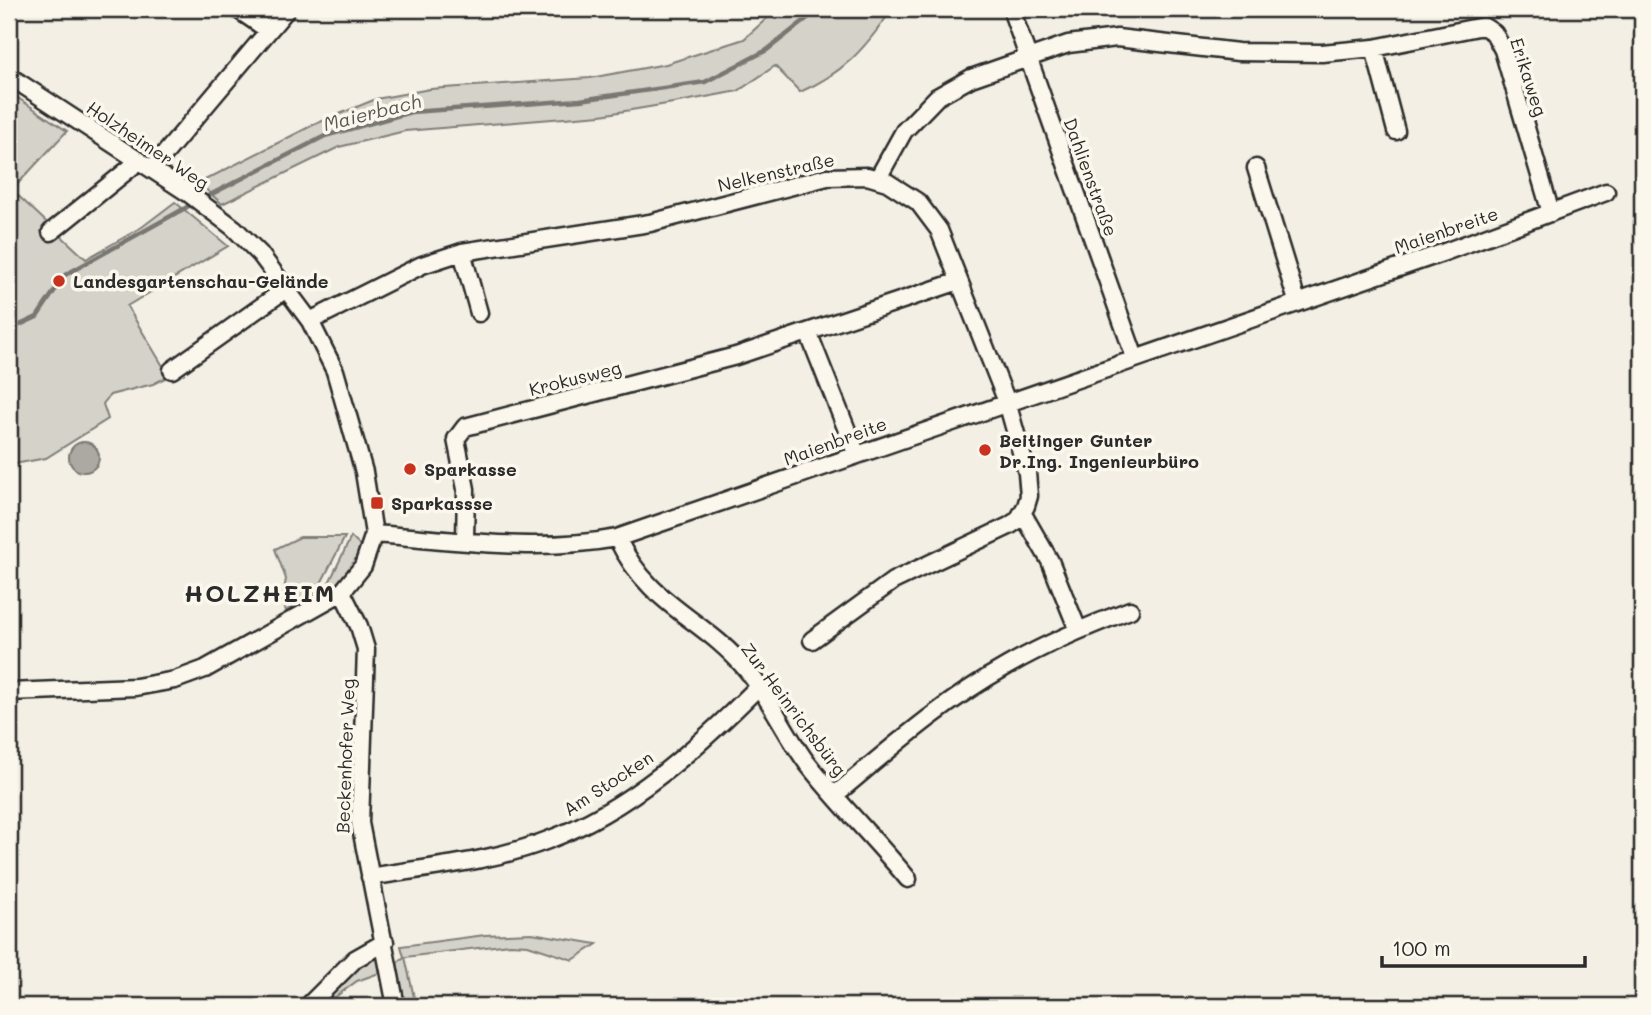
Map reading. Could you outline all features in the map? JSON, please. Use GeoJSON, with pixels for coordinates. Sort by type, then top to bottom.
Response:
{"type":"FeatureCollection","features":[{"type":"Feature","properties":{"kind":"street"},"geometry":{"type":"LineString","coordinates":[[237,9],[268,30]]}},
{"type":"Feature","properties":{"kind":"street"},"geometry":{"type":"LineString","coordinates":[[51,232],[145,165],[287,9]]}},
{"type":"Feature","properties":{"kind":"street","name":"Dahlienstraße"},"geometry":{"type":"LineString","coordinates":[[1011,9],[1135,358]]}},
{"type":"Feature","properties":{"kind":"street","name":"Erikaweg"},"geometry":{"type":"LineString","coordinates":[[877,178],[904,131],[927,105],[971,78],[1068,44],[1098,39],[1295,54],[1374,48],[1469,28],[1490,29],[1503,50],[1551,213]]}},
{"type":"Feature","properties":{"kind":"street"},"geometry":{"type":"LineString","coordinates":[[1374,48],[1396,131]]}},
{"type":"Feature","properties":{"kind":"street","name":"Holzheimer Weg"},"geometry":{"type":"LineString","coordinates":[[9,76],[188,193],[260,254],[310,321],[344,395],[366,479],[374,534]]}},
{"type":"Feature","properties":{"kind":"street"},"geometry":{"type":"LineString","coordinates":[[1256,168],[1297,301]]}},
{"type":"Feature","properties":{"kind":"street","name":"Nelkenstraße"},"geometry":{"type":"LineString","coordinates":[[310,321],[422,265],[462,252],[662,220],[827,177],[852,175],[877,178],[903,192],[925,210],[939,230],[1007,402]]}},
{"type":"Feature","properties":{"kind":"street","name":"Maienbreite"},"geometry":{"type":"LineString","coordinates":[[374,534],[543,545],[617,538],[1606,192]]}},
{"type":"Feature","properties":{"kind":"street"},"geometry":{"type":"LineString","coordinates":[[462,252],[479,313]]}},
{"type":"Feature","properties":{"kind":"street","name":"Krokusweg"},"geometry":{"type":"LineString","coordinates":[[465,540],[466,489],[456,439],[465,427],[676,373],[959,281]]}},
{"type":"Feature","properties":{"kind":"street"},"geometry":{"type":"LineString","coordinates":[[172,370],[286,289]]}},
{"type":"Feature","properties":{"kind":"street"},"geometry":{"type":"LineString","coordinates":[[808,332],[856,453]]}},
{"type":"Feature","properties":{"kind":"street"},"geometry":{"type":"LineString","coordinates":[[812,640],[893,581],[1009,526],[1023,514],[1029,496],[1027,473],[1007,402]]}},
{"type":"Feature","properties":{"kind":"street"},"geometry":{"type":"LineString","coordinates":[[1023,514],[1050,561],[1078,630]]}},
{"type":"Feature","properties":{"kind":"street"},"geometry":{"type":"LineString","coordinates":[[9,692],[136,687],[175,680],[223,659],[342,592],[370,555],[374,534]]}},
{"type":"Feature","properties":{"kind":"street","name":"Zur Heinrichsbürg"},"geometry":{"type":"LineString","coordinates":[[617,538],[639,577],[677,611],[722,645],[758,687],[798,750],[908,879]]}},
{"type":"Feature","properties":{"kind":"street","name":"Beckenhofer Weg"},"geometry":{"type":"LineString","coordinates":[[342,592],[359,626],[366,649],[360,823],[396,1006]]}},
{"type":"Feature","properties":{"kind":"street"},"geometry":{"type":"LineString","coordinates":[[835,795],[941,708],[1005,667],[1078,630],[1130,610]]}},
{"type":"Feature","properties":{"kind":"street","name":"Am Stocken"},"geometry":{"type":"LineString","coordinates":[[370,877],[495,856],[548,841],[578,827],[662,773],[758,687]]}},
{"type":"Feature","properties":{"kind":"street"},"geometry":{"type":"LineString","coordinates":[[308,1006],[355,959],[385,942]]}},
{"type":"Feature","properties":{"kind":"shaded area"},"geometry":{"type":"Polygon","coordinates":[[[777,9],[888,9],[890,12],[851,60],[828,77],[800,92],[775,66],[738,91],[679,102],[601,115],[405,131],[339,147],[222,204],[199,183],[313,125],[376,99],[430,89],[590,78],[666,64],[744,39],[777,9]]]}},
{"type":"Feature","properties":{"kind":"shaded area","name":"Landesgartenschau-Gelände"},"geometry":{"type":"Polygon","coordinates":[[[9,92],[67,131],[12,190],[86,259],[142,227],[175,202],[228,246],[127,306],[169,376],[153,384],[110,395],[103,404],[108,419],[46,458],[9,465],[9,92]]]}},
{"type":"Feature","properties":{"kind":"shaded area"},"geometry":{"type":"Polygon","coordinates":[[[84,442],[95,446],[99,457],[95,468],[84,472],[73,468],[69,457],[73,446],[84,442]]]}},
{"type":"Feature","properties":{"kind":"shaded area"},"geometry":{"type":"Polygon","coordinates":[[[300,537],[345,537],[317,591],[286,611],[282,601],[286,579],[275,549],[300,537]]]}},
{"type":"Feature","properties":{"kind":"shaded area"},"geometry":{"type":"Polygon","coordinates":[[[351,537],[361,547],[355,568],[345,580],[325,591],[351,537]]]}},
{"type":"Feature","properties":{"kind":"shaded area"},"geometry":{"type":"Polygon","coordinates":[[[532,933],[597,944],[573,960],[528,945],[510,944],[405,957],[416,1006],[404,1006],[397,963],[404,957],[401,946],[485,935],[532,933]]]}},
{"type":"Feature","properties":{"kind":"shaded area"},"geometry":{"type":"Polygon","coordinates":[[[377,956],[385,971],[357,981],[323,1006],[317,1006],[362,963],[377,956]]]}},
{"type":"Feature","properties":{"kind":"waterway","name":"Maierbach"},"geometry":{"type":"LineString","coordinates":[[204,198],[325,136],[411,112],[580,100],[705,82],[767,50],[819,9]]}},
{"type":"Feature","properties":{"kind":"waterway","name":"Maierbach"},"geometry":{"type":"LineString","coordinates":[[9,330],[37,317],[65,275],[196,202]]}},
{"type":"Feature","properties":{"kind":"place","name":"Landesgartenschau-Gelände"},"geometry":{"type":"Point","coordinates":[59,281]}},
{"type":"Feature","properties":{"kind":"place","name":"Beitinger Gunter Dr.Ing. Ingenieurbüro"},"geometry":{"type":"Point","coordinates":[985,450]}},
{"type":"Feature","properties":{"kind":"place","name":"Sparkasse"},"geometry":{"type":"Point","coordinates":[410,469]}},
{"type":"Feature","properties":{"kind":"place","name":"Sparkassse"},"geometry":{"type":"Point","coordinates":[377,503]}},
{"type":"Feature","properties":{"kind":"district","name":"HOLZHEIM"},"geometry":{"type":"Point","coordinates":[260,592]}}]}
